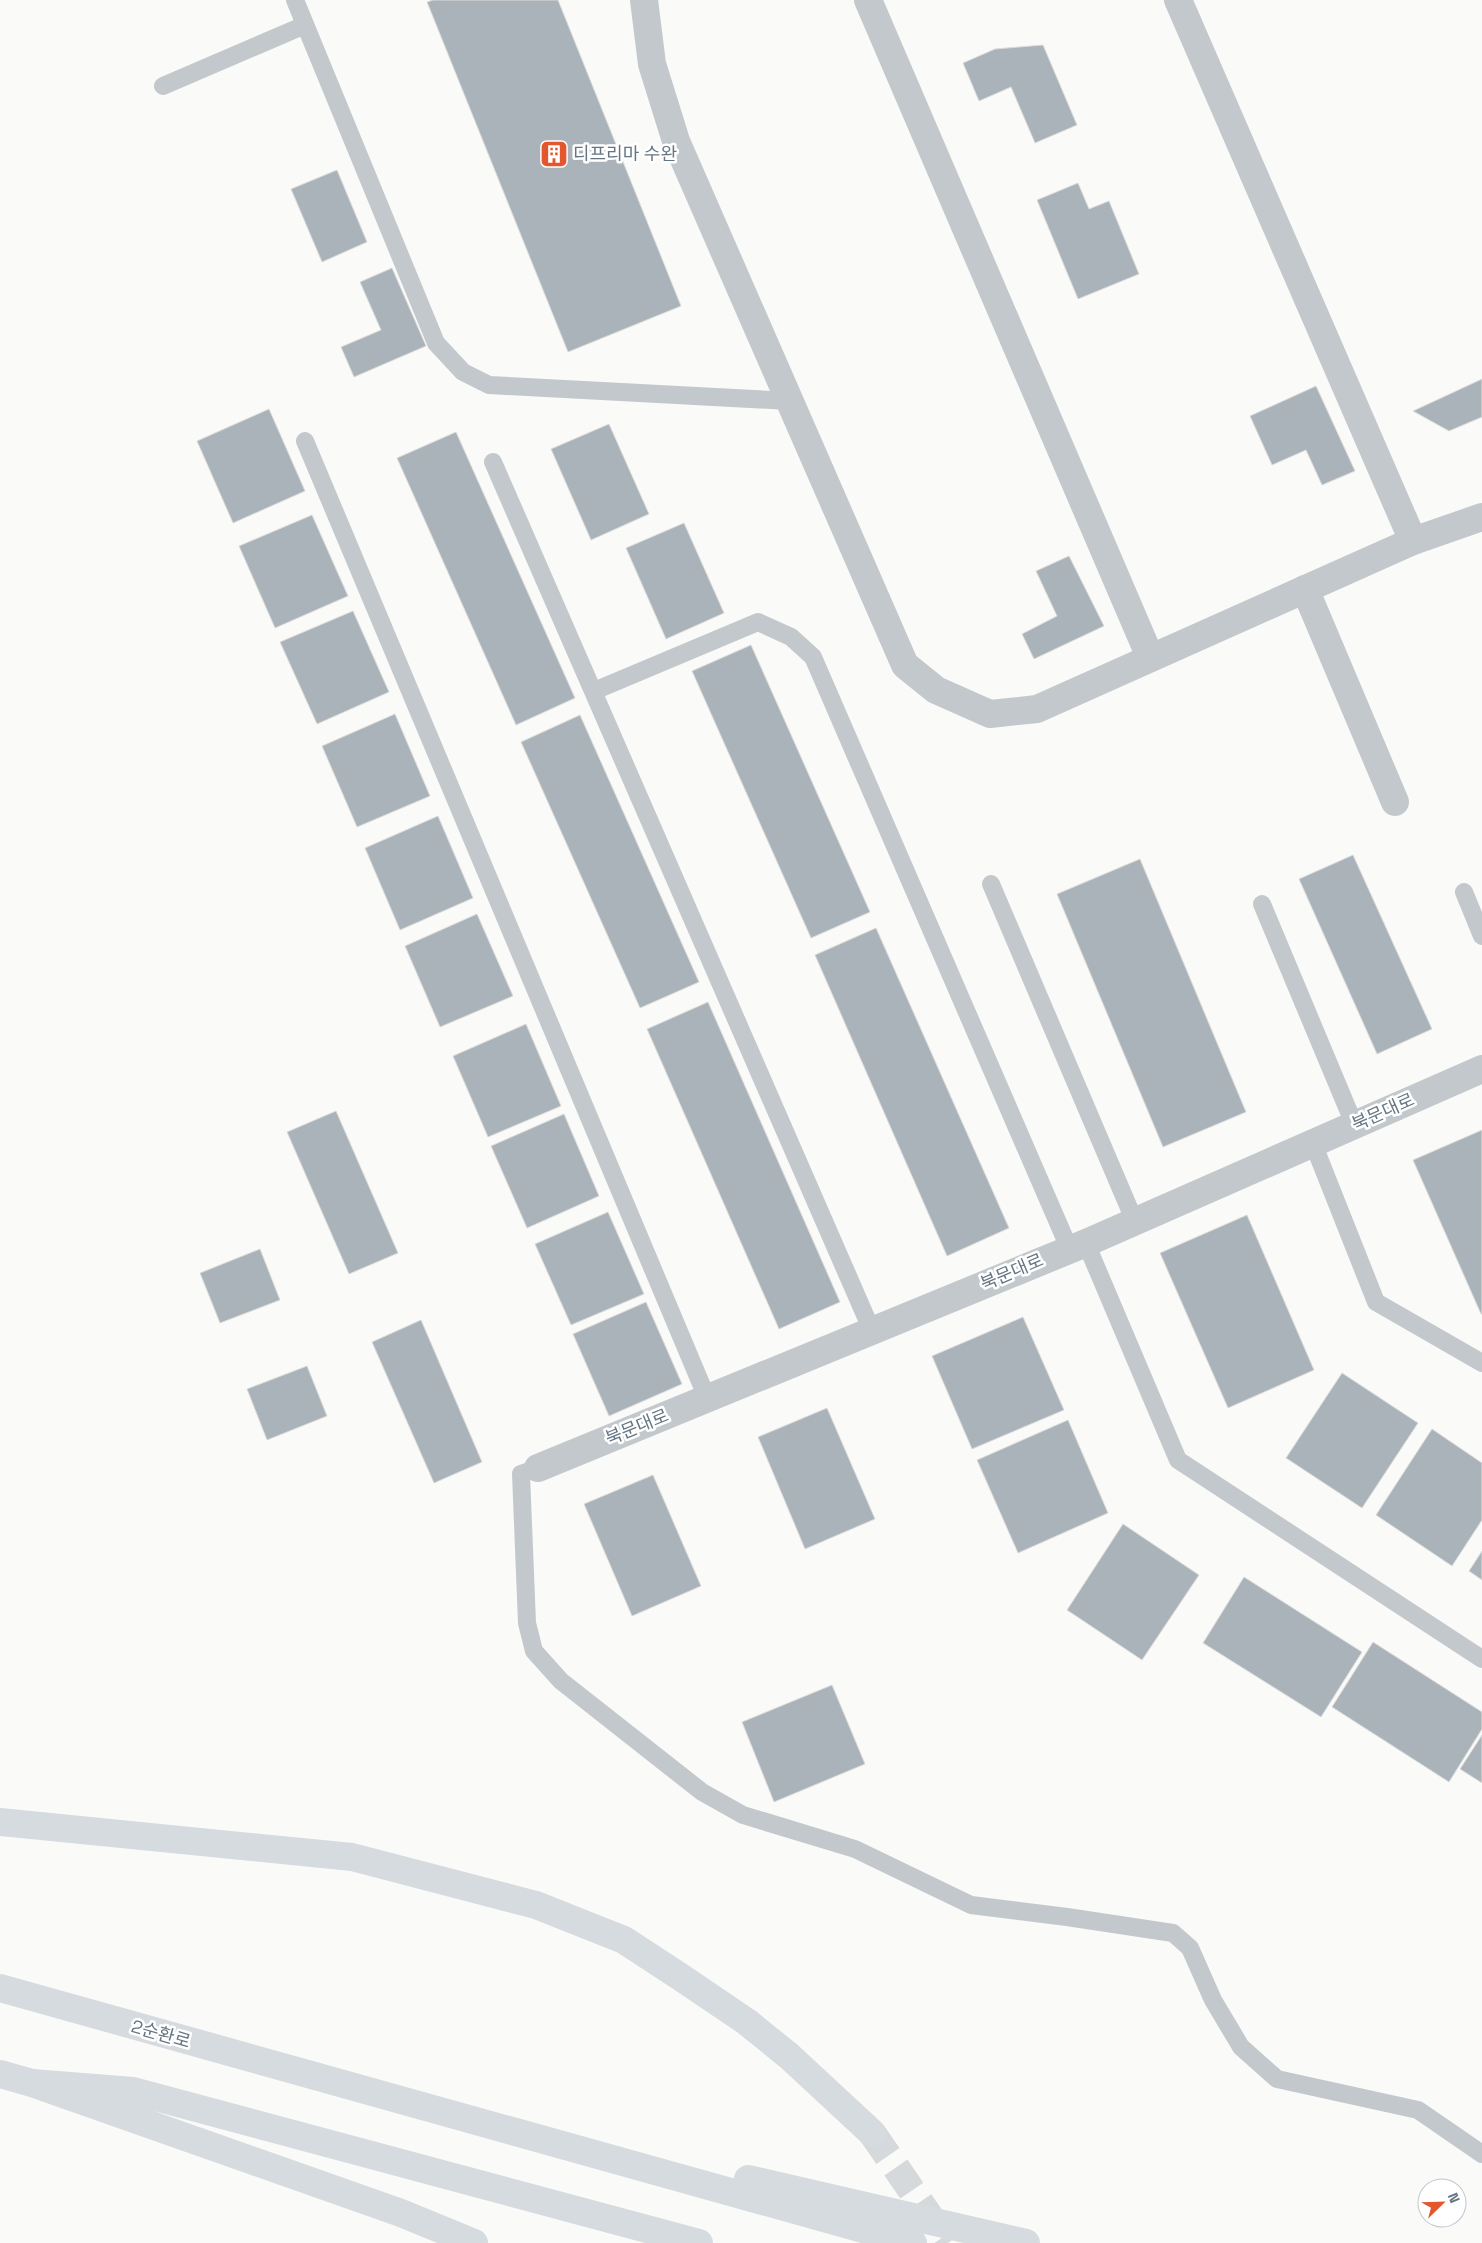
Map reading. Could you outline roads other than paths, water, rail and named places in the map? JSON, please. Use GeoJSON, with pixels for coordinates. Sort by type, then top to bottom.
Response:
{"type":"FeatureCollection","features":[{"type":"Feature","properties":{"kind":"highway"},"geometry":{"type":"LineString","coordinates":[[0,1822],[352,1857],[536,1905],[624,1940],[682,1978],[747,2022],[789,2056],[872,2132]]}},
{"type":"Feature","properties":{"kind":"highway","name":"2순환로"},"geometry":{"type":"LineString","coordinates":[[0,1988],[323,2079]]}},
{"type":"Feature","properties":{"kind":"highway"},"geometry":{"type":"LineString","coordinates":[[0,2074],[32,2083],[401,2213],[474,2243]]}},
{"type":"Feature","properties":{"kind":"highway"},"geometry":{"type":"LineString","coordinates":[[323,2079],[913,2243]]}},
{"type":"Feature","properties":{"kind":"highway"},"geometry":{"type":"LineString","coordinates":[[323,2079],[1026,2243]]}},
{"type":"Feature","properties":{"kind":"highway"},"geometry":{"type":"LineString","coordinates":[[32,2083],[132,2091],[700,2243]]}},
{"type":"Feature","properties":{"kind":"street"},"geometry":{"type":"LineString","coordinates":[[644,0],[652,64],[676,141],[905,665],[936,690],[990,714],[1037,709],[1412,541],[1482,518]]}},
{"type":"Feature","properties":{"kind":"street"},"geometry":{"type":"LineString","coordinates":[[868,0],[1150,657]]}},
{"type":"Feature","properties":{"kind":"street"},"geometry":{"type":"LineString","coordinates":[[1178,0],[1412,541]]}},
{"type":"Feature","properties":{"kind":"street"},"geometry":{"type":"LineString","coordinates":[[1305,589],[1395,802]]}},
{"type":"Feature","properties":{"kind":"street","name":"북문대로"},"geometry":{"type":"LineString","coordinates":[[538,1468],[1135,1222],[1482,1069]]}},
{"type":"Feature","properties":{"kind":"lane"},"geometry":{"type":"LineString","coordinates":[[294,0],[436,343],[463,372],[489,385],[790,401]]}},
{"type":"Feature","properties":{"kind":"lane"},"geometry":{"type":"LineString","coordinates":[[163,86],[305,25]]}},
{"type":"Feature","properties":{"kind":"lane"},"geometry":{"type":"LineString","coordinates":[[305,441],[707,1398]]}},
{"type":"Feature","properties":{"kind":"lane"},"geometry":{"type":"LineString","coordinates":[[493,462],[872,1331]]}},
{"type":"Feature","properties":{"kind":"lane"},"geometry":{"type":"LineString","coordinates":[[594,692],[758,622],[791,637],[813,657],[1077,1246],[1178,1460],[1482,1659]]}},
{"type":"Feature","properties":{"kind":"lane"},"geometry":{"type":"LineString","coordinates":[[991,884],[1135,1222]]}},
{"type":"Feature","properties":{"kind":"lane"},"geometry":{"type":"LineString","coordinates":[[1464,892],[1482,936]]}},
{"type":"Feature","properties":{"kind":"lane"},"geometry":{"type":"LineString","coordinates":[[1262,904],[1354,1124]]}},
{"type":"Feature","properties":{"kind":"lane"},"geometry":{"type":"LineString","coordinates":[[1313,1142],[1376,1302],[1482,1363]]}},
{"type":"Feature","properties":{"kind":"lane"},"geometry":{"type":"LineString","coordinates":[[538,1468],[521,1474],[527,1623],[534,1651],[561,1681],[702,1792],[743,1815],[856,1849],[971,1905],[1172,1933],[1190,1948],[1214,2000],[1241,2047],[1277,2079],[1418,2110],[1482,2154]]}},
{"type":"Feature","properties":{"kind":"tunnel"},"geometry":{"type":"LineString","coordinates":[[872,2133],[948,2243]]}},
{"type":"Feature","properties":{"kind":"place","name":"디프리마 수완"},"geometry":{"type":"Point","coordinates":[554,154]}}]}
